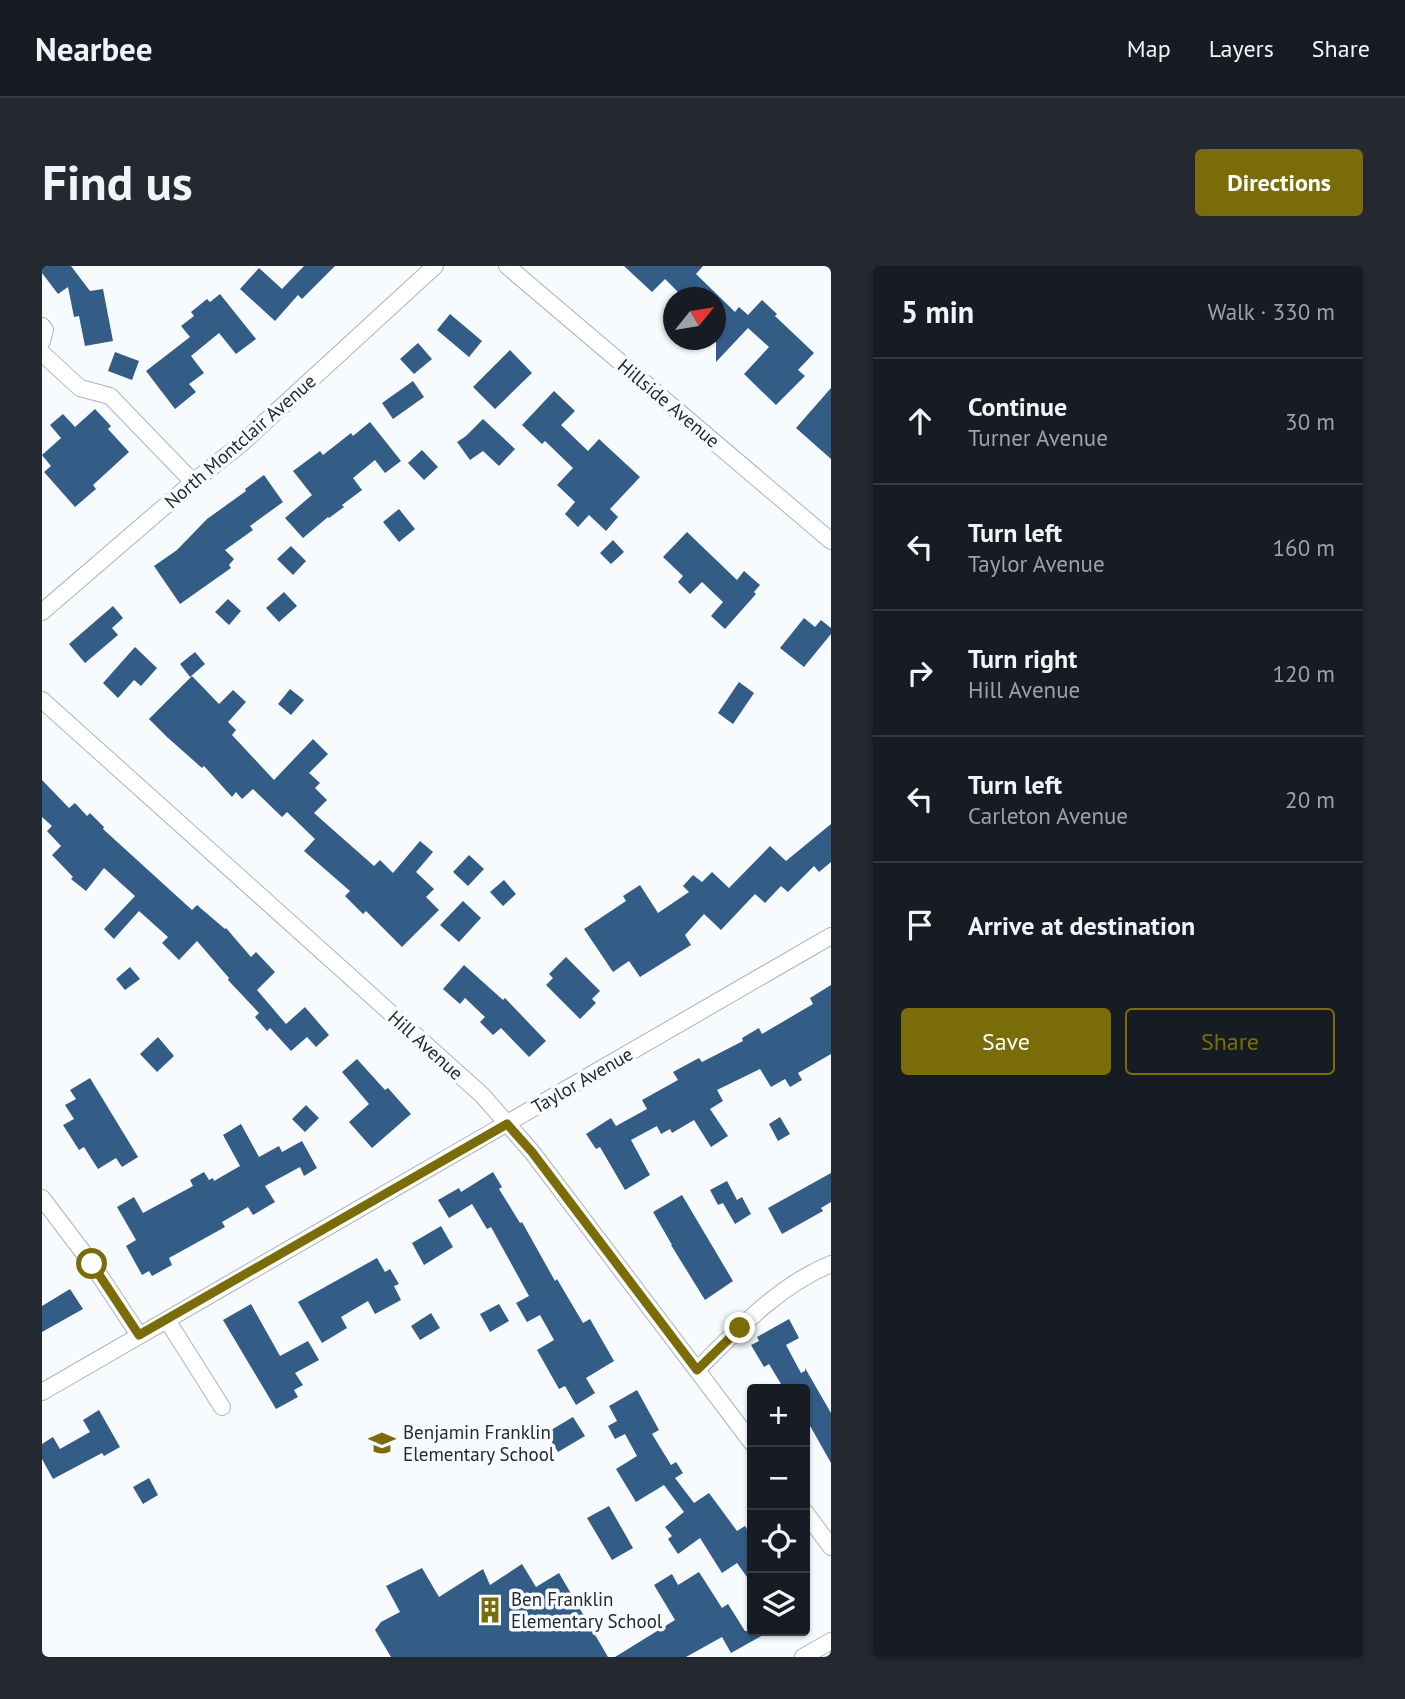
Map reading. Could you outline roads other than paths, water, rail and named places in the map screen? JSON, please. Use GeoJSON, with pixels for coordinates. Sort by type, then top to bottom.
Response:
{"type":"FeatureCollection","features":[{"type":"Feature","properties":{"kind":"street","name":"North Montclair Avenue"},"geometry":{"type":"LineString","coordinates":[[42,612],[193,482],[242,444],[435,266]]}},
{"type":"Feature","properties":{"kind":"street","name":"Hillside Avenue"},"geometry":{"type":"LineString","coordinates":[[507,266],[831,541]]}},
{"type":"Feature","properties":{"kind":"street"},"geometry":{"type":"LineString","coordinates":[[42,326],[45,330],[42,341]]}},
{"type":"Feature","properties":{"kind":"street"},"geometry":{"type":"LineString","coordinates":[[42,353],[80,388],[110,396],[193,482]]}},
{"type":"Feature","properties":{"kind":"street","name":"Hill Avenue"},"geometry":{"type":"LineString","coordinates":[[42,699],[472,1086],[540,1163],[747,1436]]}},
{"type":"Feature","properties":{"kind":"street","name":"Taylor Avenue"},"geometry":{"type":"LineString","coordinates":[[42,1392],[831,936]]}},
{"type":"Feature","properties":{"kind":"street"},"geometry":{"type":"LineString","coordinates":[[42,1198],[92,1264],[139,1335]]}},
{"type":"Feature","properties":{"kind":"street"},"geometry":{"type":"LineString","coordinates":[[697,1370],[762,1308],[816,1270],[831,1264]]}},
{"type":"Feature","properties":{"kind":"street"},"geometry":{"type":"LineString","coordinates":[[167,1320],[222,1408]]}},
{"type":"Feature","properties":{"kind":"street"},"geometry":{"type":"LineString","coordinates":[[810,1519],[831,1547]]}},
{"type":"Feature","properties":{"kind":"street"},"geometry":{"type":"LineString","coordinates":[[803,1657],[831,1641]]}},
{"type":"Feature","properties":{"kind":"place","name":"Benjamin Franklin Elementary School"},"geometry":{"type":"Point","coordinates":[382,1443]}},
{"type":"Feature","properties":{"kind":"place","name":"Ben Franklin Elementary School"},"geometry":{"type":"Point","coordinates":[490,1610]}}]}
